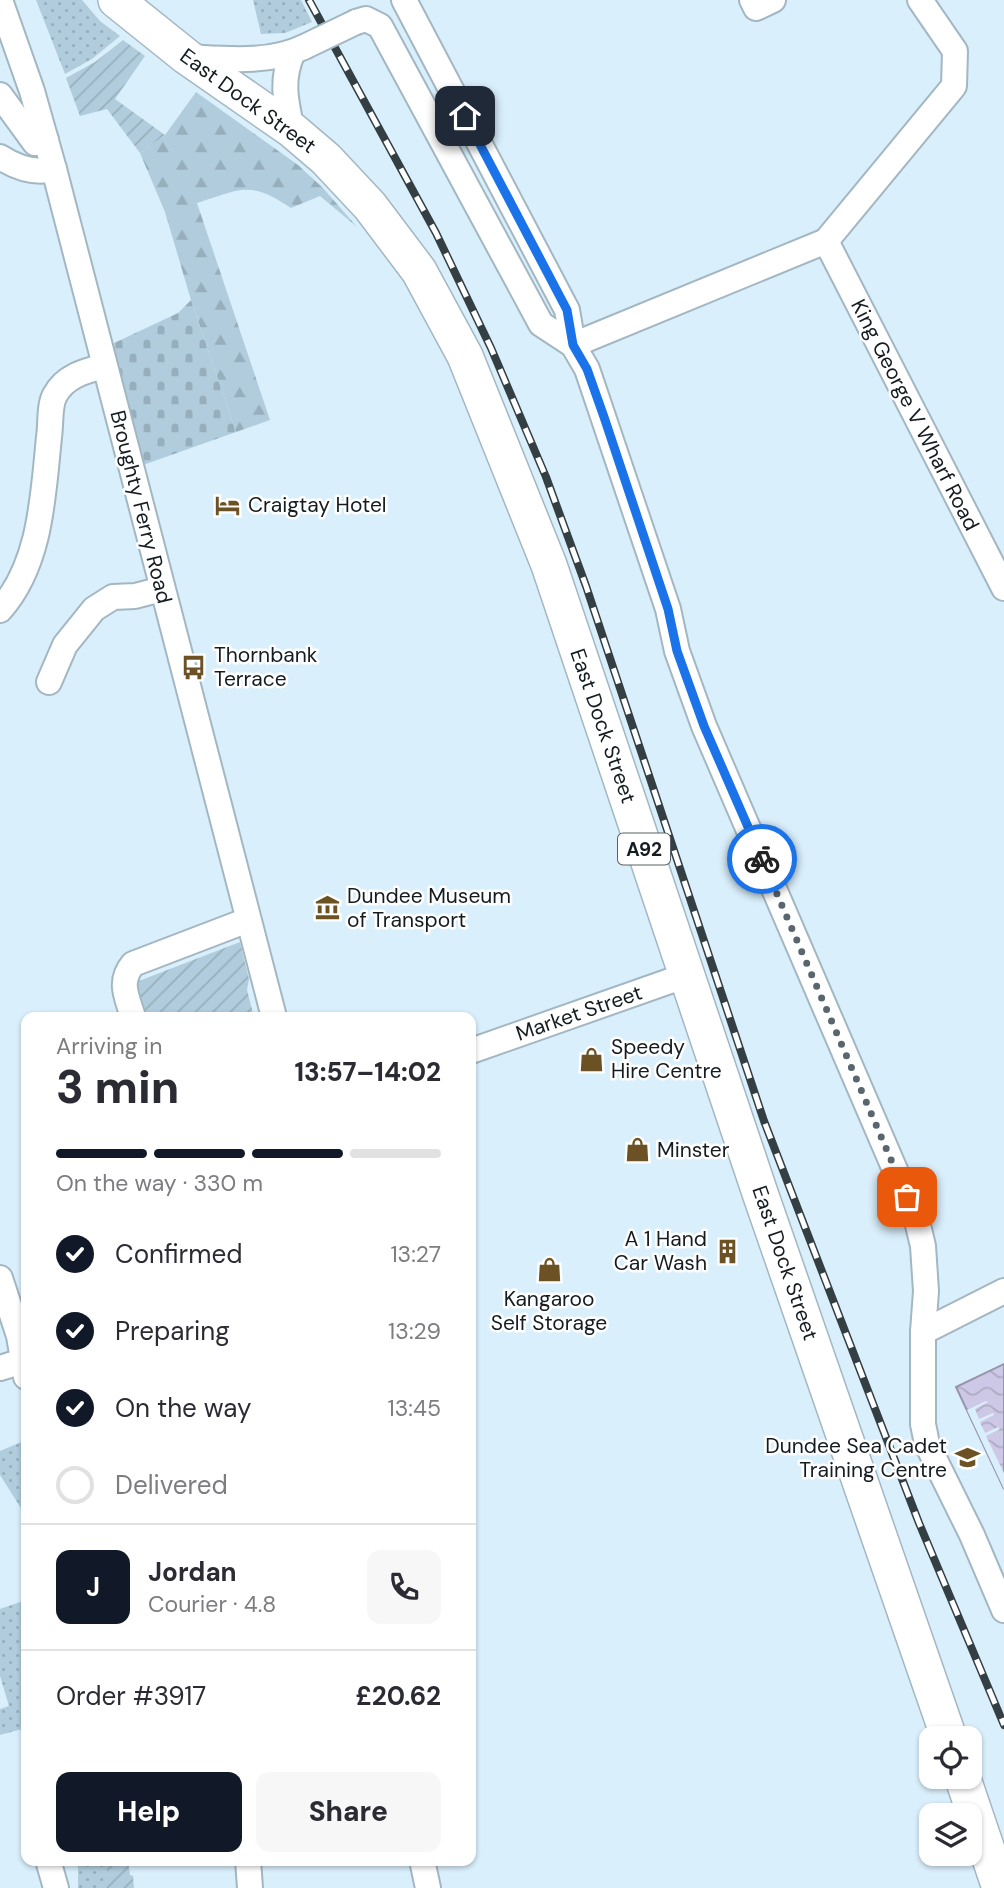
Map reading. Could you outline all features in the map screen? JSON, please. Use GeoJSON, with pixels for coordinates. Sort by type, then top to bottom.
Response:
{"type":"FeatureCollection","features":[{"type":"Feature","properties":{"kind":"highway","name":"East Dock Street"},"geometry":{"type":"LineString","coordinates":[[116,0],[187,57],[292,131],[326,159],[370,206],[400,244],[432,292],[465,356],[549,565],[945,1726]]}},
{"type":"Feature","properties":{"kind":"highway"},"geometry":{"type":"LineString","coordinates":[[966,1789],[1000,1888]]}},
{"type":"Feature","properties":{"kind":"street","name":"Broughty Ferry Road"},"geometry":{"type":"LineString","coordinates":[[0,0],[32,91],[54,169],[273,1012]]}},
{"type":"Feature","properties":{"kind":"street"},"geometry":{"type":"LineString","coordinates":[[404,0],[567,310],[573,345],[587,369],[604,417],[668,609],[677,651],[704,726],[917,1221],[923,1246],[926,1291],[923,1424],[927,1444],[972,1535],[1004,1610]]}},
{"type":"Feature","properties":{"kind":"street"},"geometry":{"type":"LineString","coordinates":[[752,0],[756,8],[773,0]]}},
{"type":"Feature","properties":{"kind":"street"},"geometry":{"type":"LineString","coordinates":[[573,345],[826,241],[954,86],[955,51],[920,0]]}},
{"type":"Feature","properties":{"kind":"street"},"geometry":{"type":"LineString","coordinates":[[187,57],[246,60],[299,50],[366,19],[380,26],[541,324],[573,345]]}},
{"type":"Feature","properties":{"kind":"street"},"geometry":{"type":"LineString","coordinates":[[292,131],[285,89],[286,68],[299,50]]}},
{"type":"Feature","properties":{"kind":"street"},"geometry":{"type":"LineString","coordinates":[[0,95],[35,144],[46,141]]}},
{"type":"Feature","properties":{"kind":"street"},"geometry":{"type":"LineString","coordinates":[[0,158],[32,170],[43,172],[54,169]]}},
{"type":"Feature","properties":{"kind":"street","name":"King George V Wharf Road"},"geometry":{"type":"LineString","coordinates":[[826,241],[1004,588]]}},
{"type":"Feature","properties":{"kind":"street"},"geometry":{"type":"LineString","coordinates":[[0,610],[13,596],[29,563],[42,497],[54,395],[75,374],[104,366]]}},
{"type":"Feature","properties":{"kind":"street"},"geometry":{"type":"LineString","coordinates":[[49,682],[65,645],[94,609],[113,597],[135,596],[162,589]]}},
{"type":"Feature","properties":{"kind":"street"},"geometry":{"type":"LineString","coordinates":[[132,1012],[124,986],[125,973],[133,964],[248,920]]}},
{"type":"Feature","properties":{"kind":"street","name":"Market Street"},"geometry":{"type":"LineString","coordinates":[[476,1049],[687,975]]}},
{"type":"Feature","properties":{"kind":"street"},"geometry":{"type":"LineString","coordinates":[[0,1278],[19,1336],[19,1366]]}},
{"type":"Feature","properties":{"kind":"street"},"geometry":{"type":"LineString","coordinates":[[923,1332],[1004,1291]]}},
{"type":"Feature","properties":{"kind":"street"},"geometry":{"type":"LineString","coordinates":[[50,1866],[56,1888]]}},
{"type":"Feature","properties":{"kind":"street"},"geometry":{"type":"LineString","coordinates":[[248,1866],[250,1888]]}},
{"type":"Feature","properties":{"kind":"street"},"geometry":{"type":"LineString","coordinates":[[423,1866],[428,1888]]}},
{"type":"Feature","properties":{"kind":"green space"},"geometry":{"type":"Polygon","coordinates":[[[36,0],[82,0],[100,21],[120,36],[92,59],[65,74],[36,0]]]}},
{"type":"Feature","properties":{"kind":"green space"},"geometry":{"type":"Polygon","coordinates":[[[253,0],[301,0],[312,22],[285,33],[261,34],[253,0]]]}},
{"type":"Feature","properties":{"kind":"green space"},"geometry":{"type":"Polygon","coordinates":[[[123,40],[145,56],[115,99],[165,135],[140,153],[107,109],[80,116],[66,78],[95,62],[123,40]]]}},
{"type":"Feature","properties":{"kind":"green space"},"geometry":{"type":"Polygon","coordinates":[[[196,92],[298,165],[323,188],[357,227],[320,196],[291,208],[255,190],[235,191],[197,203],[270,420],[236,432],[191,300],[165,212],[140,153],[165,135],[196,92]]]}},
{"type":"Feature","properties":{"kind":"green space"},"geometry":{"type":"Polygon","coordinates":[[[191,300],[236,432],[143,465],[112,344],[178,313],[191,300]]]}},
{"type":"Feature","properties":{"kind":"green space"},"geometry":{"type":"Polygon","coordinates":[[[240,942],[249,979],[247,990],[253,1012],[139,1012],[131,984],[240,942]]]}},
{"type":"Feature","properties":{"kind":"green space"},"geometry":{"type":"Polygon","coordinates":[[[21,1442],[21,1508],[0,1475],[0,1451],[21,1442]]]}},
{"type":"Feature","properties":{"kind":"green space"},"geometry":{"type":"Polygon","coordinates":[[[21,1602],[21,1729],[0,1735],[0,1709],[9,1706],[0,1676],[0,1609],[21,1602]]]}},
{"type":"Feature","properties":{"kind":"green space"},"geometry":{"type":"Polygon","coordinates":[[[78,1866],[107,1866],[107,1888],[78,1888],[78,1866]]]}},
{"type":"Feature","properties":{"kind":"green space"},"geometry":{"type":"Polygon","coordinates":[[[107,1866],[129,1866],[134,1888],[107,1888],[107,1866]]]}},
{"type":"Feature","properties":{"kind":"water"},"geometry":{"type":"Polygon","coordinates":[[[1004,1364],[1004,1489],[956,1387],[1004,1364]]]}},
{"type":"Feature","properties":{"kind":"pier"},"geometry":{"type":"Polygon","coordinates":[[[988,1402],[975,1409],[979,1419],[993,1413],[994,1415],[980,1422],[985,1433],[998,1427],[1000,1429],[986,1436],[1004,1473],[1004,1489],[967,1410],[988,1402]]]}},
{"type":"Feature","properties":{"kind":"railway"},"geometry":{"type":"LineString","coordinates":[[309,0],[436,233],[491,348],[546,477],[586,586],[764,1121],[919,1523],[1004,1725]]}},
{"type":"Feature","properties":{"kind":"way so far"},"geometry":{"type":"LineString","coordinates":[[762,859],[907,1197]]}},
{"type":"Feature","properties":{"kind":"place","name":"Craigtay Hotel"},"geometry":{"type":"Point","coordinates":[228,505]}},
{"type":"Feature","properties":{"kind":"place","name":"Thornbank Terrace"},"geometry":{"type":"Point","coordinates":[194,667]}},
{"type":"Feature","properties":{"kind":"place","name":"Dundee Museum of Transport"},"geometry":{"type":"Point","coordinates":[327,908]}},
{"type":"Feature","properties":{"kind":"place","name":"Speedy Hire Centre"},"geometry":{"type":"Point","coordinates":[591,1059]}},
{"type":"Feature","properties":{"kind":"place","name":"Minster"},"geometry":{"type":"Point","coordinates":[637,1150]}},
{"type":"Feature","properties":{"kind":"place","name":"A 1 Hand Car Wash"},"geometry":{"type":"Point","coordinates":[727,1251]}},
{"type":"Feature","properties":{"kind":"place","name":"Kangaroo Self Storage"},"geometry":{"type":"Point","coordinates":[549,1270]}},
{"type":"Feature","properties":{"kind":"place","name":"Dundee Sea Cadet Training Centre"},"geometry":{"type":"Point","coordinates":[967,1458]}},
{"type":"Feature","properties":{"kind":"route"},"geometry":{"type":"LineString","coordinates":[[465,116],[567,310],[573,345],[587,369],[604,417],[668,609],[677,651],[704,726],[762,859]]}}]}
